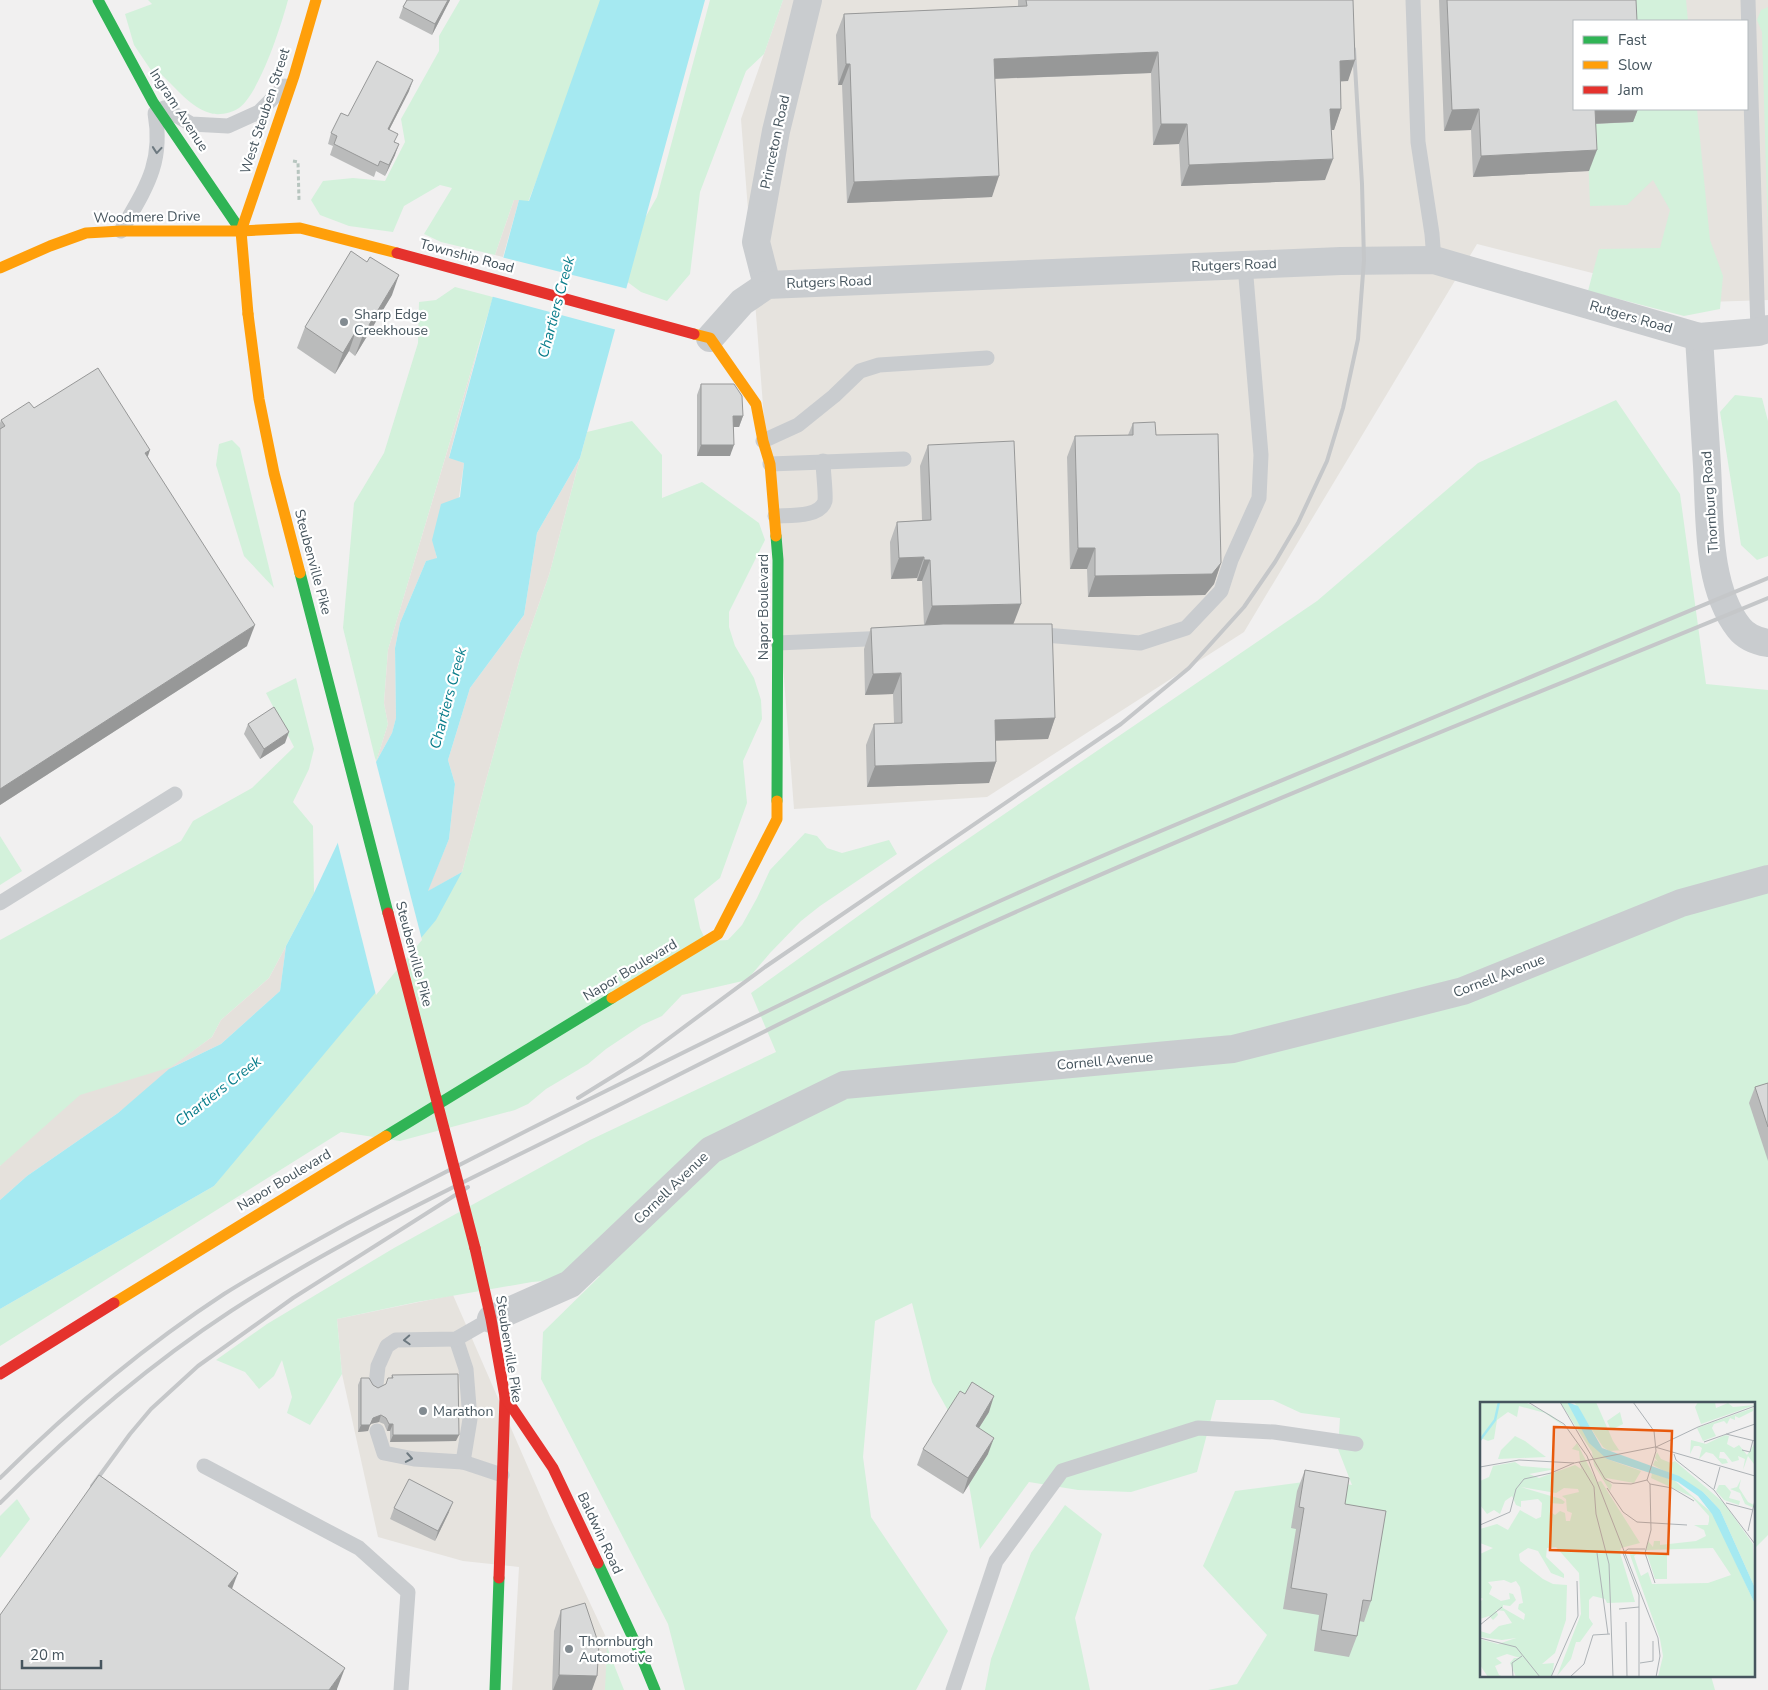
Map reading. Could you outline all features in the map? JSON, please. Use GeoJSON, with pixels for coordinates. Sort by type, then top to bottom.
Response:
{"type":"FeatureCollection","features":[{"type":"Feature","properties":{"kind":"street","name":"Ingram Avenue"},"geometry":{"type":"LineString","coordinates":[[98,0],[153,102],[241,231]]}},
{"type":"Feature","properties":{"kind":"street","name":"West Steuben Street"},"geometry":{"type":"LineString","coordinates":[[241,231],[294,76],[316,0]]}},
{"type":"Feature","properties":{"kind":"street","name":"Princeton Road"},"geometry":{"type":"LineString","coordinates":[[767,285],[756,242],[776,131],[808,0]]}},
{"type":"Feature","properties":{"kind":"street","name":"Township Road"},"geometry":{"type":"LineString","coordinates":[[241,231],[300,228],[710,338]]}},
{"type":"Feature","properties":{"kind":"street","name":"Woodmere Drive"},"geometry":{"type":"LineString","coordinates":[[0,268],[50,246],[86,234],[121,231],[241,231]]}},
{"type":"Feature","properties":{"kind":"street","name":"Steubenville Pike"},"geometry":{"type":"LineString","coordinates":[[241,231],[248,314],[259,399],[274,473],[475,1248],[491,1319],[505,1397],[496,1690]]}},
{"type":"Feature","properties":{"kind":"street","name":"Rutgers Road"},"geometry":{"type":"LineString","coordinates":[[710,338],[742,302],[767,285],[1341,261],[1434,260],[1699,337],[1763,330]]}},
{"type":"Feature","properties":{"kind":"street","name":"Thornburg Road"},"geometry":{"type":"LineString","coordinates":[[1699,337],[1711,534],[1716,574],[1722,597],[1739,629],[1752,640],[1768,644]]}},
{"type":"Feature","properties":{"kind":"street","name":"Napor Boulevard"},"geometry":{"type":"LineString","coordinates":[[0,1374],[250,1218],[718,934],[777,818],[778,560],[770,464],[763,442],[756,404],[710,338]]}},
{"type":"Feature","properties":{"kind":"street","name":"Cornell Avenue"},"geometry":{"type":"LineString","coordinates":[[491,1319],[570,1284],[710,1150],[844,1085],[1233,1049],[1463,991],[1681,903],[1768,879]]}},
{"type":"Feature","properties":{"kind":"street","name":"Baldwin Road"},"geometry":{"type":"LineString","coordinates":[[505,1397],[552,1468],[639,1651],[655,1690]]}},
{"type":"Feature","properties":{"kind":"lane"},"geometry":{"type":"LineString","coordinates":[[1413,0],[1418,142],[1432,234],[1434,260]]}},
{"type":"Feature","properties":{"kind":"lane"},"geometry":{"type":"LineString","coordinates":[[1748,0],[1763,330]]}},
{"type":"Feature","properties":{"kind":"lane"},"geometry":{"type":"LineString","coordinates":[[153,102],[191,124],[228,126],[259,112],[294,76]]}},
{"type":"Feature","properties":{"kind":"lane"},"geometry":{"type":"LineString","coordinates":[[121,231],[149,181],[157,155],[158,128],[153,102]]}},
{"type":"Feature","properties":{"kind":"lane"},"geometry":{"type":"LineString","coordinates":[[1023,634],[1140,643],[1186,628],[1221,591],[1231,560],[1260,498],[1261,455],[1245,265]]}},
{"type":"Feature","properties":{"kind":"lane"},"geometry":{"type":"LineString","coordinates":[[763,442],[798,425],[834,396],[860,371],[879,366],[987,358]]}},
{"type":"Feature","properties":{"kind":"lane"},"geometry":{"type":"LineString","coordinates":[[770,464],[904,459]]}},
{"type":"Feature","properties":{"kind":"lane"},"geometry":{"type":"LineString","coordinates":[[775,516],[810,514],[819,509],[824,502],[823,462]]}},
{"type":"Feature","properties":{"kind":"lane"},"geometry":{"type":"LineString","coordinates":[[778,643],[898,638]]}},
{"type":"Feature","properties":{"kind":"lane"},"geometry":{"type":"LineString","coordinates":[[0,903],[175,794]]}},
{"type":"Feature","properties":{"kind":"lane"},"geometry":{"type":"LineString","coordinates":[[376,1385],[378,1366],[387,1346],[396,1340],[456,1338],[491,1319]]}},
{"type":"Feature","properties":{"kind":"lane"},"geometry":{"type":"LineString","coordinates":[[456,1338],[466,1369],[470,1419],[462,1462]]}},
{"type":"Feature","properties":{"kind":"lane"},"geometry":{"type":"LineString","coordinates":[[953,1690],[996,1561],[1062,1471],[1198,1428],[1274,1432],[1356,1444]]}},
{"type":"Feature","properties":{"kind":"lane"},"geometry":{"type":"LineString","coordinates":[[377,1431],[384,1453],[414,1459],[462,1462],[502,1475]]}},
{"type":"Feature","properties":{"kind":"lane"},"geometry":{"type":"LineString","coordinates":[[204,1466],[359,1548],[408,1592],[400,1690]]}},
{"type":"Feature","properties":{"kind":"shaded area"},"geometry":{"type":"Polygon","coordinates":[[[783,0],[1768,0],[1768,300],[1707,302],[1477,244],[1244,632],[987,797],[794,809],[741,119],[783,0]]]}},
{"type":"Feature","properties":{"kind":"shaded area"},"geometry":{"type":"Polygon","coordinates":[[[453,1295],[551,1520],[605,1635],[617,1690],[512,1690],[519,1567],[463,1561],[378,1537],[342,1374],[337,1319],[453,1295]]]}},
{"type":"Feature","properties":{"kind":"green space"},"geometry":{"type":"Polygon","coordinates":[[[148,0],[288,0],[262,74],[247,100],[239,108],[225,114],[210,113],[190,102],[162,75],[157,79],[134,45],[125,14],[152,4],[148,0]]]}},
{"type":"Feature","properties":{"kind":"green space"},"geometry":{"type":"Polygon","coordinates":[[[460,0],[607,0],[528,202],[514,200],[495,255],[441,242],[424,234],[452,188],[440,185],[404,206],[393,232],[349,226],[320,215],[311,200],[323,181],[353,178],[385,181],[405,142],[401,119],[439,51],[439,36],[460,0]]]}},
{"type":"Feature","properties":{"kind":"green space"},"geometry":{"type":"Polygon","coordinates":[[[710,0],[783,0],[764,54],[746,71],[700,192],[690,274],[667,301],[641,292],[614,272],[657,197],[710,0]]]}},
{"type":"Feature","properties":{"kind":"green space"},"geometry":{"type":"Polygon","coordinates":[[[1627,0],[1686,0],[1688,20],[1628,20],[1627,0]]]}},
{"type":"Feature","properties":{"kind":"green space"},"geometry":{"type":"Polygon","coordinates":[[[1768,7],[1768,238],[1762,32],[1757,20],[1761,10],[1768,7]]]}},
{"type":"Feature","properties":{"kind":"green space"},"geometry":{"type":"Polygon","coordinates":[[[1629,110],[1697,110],[1710,240],[1723,276],[1720,309],[1684,316],[1588,291],[1599,249],[1660,248],[1670,210],[1653,180],[1627,205],[1590,206],[1587,124],[1629,110]]]}},
{"type":"Feature","properties":{"kind":"green space"},"geometry":{"type":"Polygon","coordinates":[[[455,287],[493,297],[388,650],[384,703],[388,724],[376,762],[343,628],[354,503],[384,453],[418,343],[419,302],[436,300],[455,287]]]}},
{"type":"Feature","properties":{"kind":"green space"},"geometry":{"type":"Polygon","coordinates":[[[1735,395],[1762,398],[1768,421],[1768,556],[1757,560],[1741,545],[1720,412],[1735,395]]]}},
{"type":"Feature","properties":{"kind":"green space"},"geometry":{"type":"Polygon","coordinates":[[[1616,400],[1680,494],[1706,684],[1768,690],[1768,1535],[1756,1547],[1756,1402],[1480,1402],[1480,1678],[1712,1678],[1715,1690],[1208,1690],[1237,1684],[1267,1635],[1203,1566],[1235,1491],[1319,1480],[1352,1485],[1338,1449],[1340,1418],[1301,1413],[1273,1400],[1216,1400],[1197,1472],[1131,1492],[1078,1490],[1029,1482],[980,1549],[960,1432],[932,1382],[912,1303],[875,1321],[863,1457],[871,1517],[948,1631],[916,1690],[685,1690],[668,1624],[541,1379],[543,1332],[600,1276],[532,1282],[417,1302],[337,1319],[342,1374],[310,1425],[287,1413],[292,1397],[282,1360],[274,1376],[259,1389],[245,1372],[216,1360],[267,1324],[394,1248],[590,1140],[776,1052],[751,993],[928,866],[1317,601],[1478,463],[1616,400]]]}},
{"type":"Feature","properties":{"kind":"green space"},"geometry":{"type":"Polygon","coordinates":[[[632,421],[662,455],[662,498],[702,482],[759,523],[765,540],[729,612],[729,627],[735,646],[754,678],[761,700],[762,719],[743,761],[747,803],[720,878],[694,899],[700,928],[706,941],[728,940],[742,925],[770,870],[805,833],[817,836],[827,848],[842,853],[889,840],[897,854],[801,921],[747,980],[682,995],[662,1016],[642,1025],[606,1049],[588,1064],[546,1089],[528,1104],[515,1110],[400,1141],[341,1132],[0,1346],[0,1309],[214,1186],[462,872],[521,655],[549,575],[587,432],[632,421]]]}},
{"type":"Feature","properties":{"kind":"green space"},"geometry":{"type":"Polygon","coordinates":[[[232,440],[240,448],[274,588],[244,556],[216,465],[219,444],[232,440]]]}},
{"type":"Feature","properties":{"kind":"green space"},"geometry":{"type":"Polygon","coordinates":[[[296,678],[314,749],[309,769],[293,802],[313,826],[314,893],[269,978],[221,1020],[212,1037],[169,1069],[0,1166],[0,940],[181,841],[193,821],[252,788],[294,747],[266,693],[296,678]]]}},
{"type":"Feature","properties":{"kind":"green space"},"geometry":{"type":"Polygon","coordinates":[[[0,836],[22,871],[0,885],[0,836]]]}},
{"type":"Feature","properties":{"kind":"green space"},"geometry":{"type":"Polygon","coordinates":[[[17,1499],[30,1519],[0,1558],[0,1516],[17,1499]]]}},
{"type":"Feature","properties":{"kind":"green space"},"geometry":{"type":"Polygon","coordinates":[[[1065,1505],[1102,1534],[1075,1618],[1090,1690],[985,1690],[991,1659],[1031,1553],[1065,1505]]]}},
{"type":"Feature","properties":{"kind":"green space"},"geometry":{"type":"Polygon","coordinates":[[[607,1647],[624,1690],[605,1690],[607,1647]]]}},
{"type":"Feature","properties":{"kind":"sand"},"geometry":{"type":"Polygon","coordinates":[[[514,200],[519,200],[503,257],[495,255],[514,200]]]}},
{"type":"Feature","properties":{"kind":"sand"},"geometry":{"type":"Polygon","coordinates":[[[481,338],[449,457],[464,463],[459,497],[433,540],[437,559],[426,561],[400,623],[395,648],[396,718],[392,733],[376,762],[388,724],[384,703],[388,650],[481,338]]]}},
{"type":"Feature","properties":{"kind":"sand"},"geometry":{"type":"Polygon","coordinates":[[[580,458],[549,575],[521,655],[462,872],[427,892],[449,839],[455,784],[448,760],[470,688],[524,615],[537,533],[580,458]]]}},
{"type":"Feature","properties":{"kind":"sand"},"geometry":{"type":"Polygon","coordinates":[[[286,946],[280,991],[221,1044],[175,1066],[118,1113],[27,1176],[0,1200],[0,1166],[80,1095],[171,1067],[212,1037],[221,1020],[269,978],[286,946]]]}},
{"type":"Feature","properties":{"kind":"water","name":"Chartiers Creek"},"geometry":{"type":"Polygon","coordinates":[[[600,0],[705,0],[580,458],[537,533],[524,615],[470,688],[448,760],[455,784],[449,839],[428,891],[462,872],[436,920],[214,1186],[0,1309],[0,1200],[27,1176],[118,1113],[169,1069],[221,1044],[280,991],[286,946],[392,733],[396,718],[395,648],[400,623],[426,561],[437,558],[432,540],[441,504],[460,497],[464,463],[449,458],[519,200],[529,201],[600,0]]]}},
{"type":"Feature","properties":{"kind":"pier"},"geometry":{"type":"Polygon","coordinates":[[[501,257],[628,289],[617,330],[490,296],[501,257]]]}},
{"type":"Feature","properties":{"kind":"pier"},"geometry":{"type":"Polygon","coordinates":[[[375,758],[422,940],[376,995],[337,840],[375,758]]]}},
{"type":"Feature","properties":{"kind":"building"},"geometry":{"type":"Polygon","coordinates":[[[407,0],[448,0],[435,24],[403,7],[407,0]]]}},
{"type":"Feature","properties":{"kind":"building"},"geometry":{"type":"Polygon","coordinates":[[[1026,0],[1353,0],[1355,60],[1340,61],[1341,109],[1330,109],[1333,159],[1189,165],[1187,124],[1161,124],[1158,52],[994,59],[999,176],[854,182],[850,64],[846,64],[844,14],[1027,6],[1026,0]]]}},
{"type":"Feature","properties":{"kind":"building"},"geometry":{"type":"Polygon","coordinates":[[[1447,0],[1636,0],[1637,20],[1573,20],[1573,110],[1595,110],[1597,150],[1481,156],[1479,109],[1452,110],[1447,0]]]}},
{"type":"Feature","properties":{"kind":"building"},"geometry":{"type":"Polygon","coordinates":[[[377,61],[413,80],[388,129],[398,134],[394,142],[399,144],[389,165],[380,161],[378,166],[334,144],[337,136],[331,133],[341,113],[348,116],[377,61]]]}},
{"type":"Feature","properties":{"kind":"building","name":"Sharp Edge Creekhouse"},"geometry":{"type":"Polygon","coordinates":[[[351,251],[367,262],[370,257],[399,275],[363,335],[356,331],[343,353],[305,327],[351,251]]]}},
{"type":"Feature","properties":{"kind":"building"},"geometry":{"type":"Polygon","coordinates":[[[98,368],[150,450],[145,453],[255,625],[0,789],[0,429],[5,426],[1,420],[29,402],[34,408],[98,368]]]}},
{"type":"Feature","properties":{"kind":"building"},"geometry":{"type":"Polygon","coordinates":[[[701,384],[734,384],[742,396],[743,416],[733,416],[734,445],[701,445],[701,384]]]}},
{"type":"Feature","properties":{"kind":"building"},"geometry":{"type":"Polygon","coordinates":[[[1155,422],[1156,435],[1218,434],[1221,563],[1212,574],[1095,576],[1095,548],[1078,548],[1075,436],[1133,435],[1133,423],[1155,422]]]}},
{"type":"Feature","properties":{"kind":"building"},"geometry":{"type":"Polygon","coordinates":[[[1014,441],[1021,604],[932,606],[930,560],[924,560],[924,557],[899,558],[897,522],[931,520],[928,445],[1014,441]]]}},
{"type":"Feature","properties":{"kind":"building"},"geometry":{"type":"Polygon","coordinates":[[[943,624],[1052,624],[1055,718],[995,720],[996,762],[875,766],[874,724],[902,723],[901,673],[873,674],[871,628],[943,624]]]}},
{"type":"Feature","properties":{"kind":"building"},"geometry":{"type":"Polygon","coordinates":[[[274,707],[289,732],[264,749],[248,724],[274,707]]]}},
{"type":"Feature","properties":{"kind":"building"},"geometry":{"type":"Polygon","coordinates":[[[1768,1083],[1768,1127],[1755,1087],[1768,1083]]]}},
{"type":"Feature","properties":{"kind":"building","name":"Marathon"},"geometry":{"type":"Polygon","coordinates":[[[458,1374],[459,1435],[393,1435],[393,1424],[389,1424],[386,1418],[381,1415],[373,1418],[370,1425],[361,1425],[361,1378],[369,1378],[373,1385],[378,1388],[386,1384],[388,1378],[393,1378],[392,1375],[458,1374]]]}},
{"type":"Feature","properties":{"kind":"building"},"geometry":{"type":"Polygon","coordinates":[[[972,1382],[994,1396],[976,1426],[994,1438],[968,1478],[923,1449],[960,1391],[965,1394],[972,1382]]]}},
{"type":"Feature","properties":{"kind":"building"},"geometry":{"type":"Polygon","coordinates":[[[1305,1470],[1349,1478],[1345,1504],[1386,1511],[1371,1601],[1363,1600],[1357,1636],[1321,1630],[1327,1594],[1291,1588],[1304,1508],[1299,1507],[1305,1470]]]}},
{"type":"Feature","properties":{"kind":"building"},"geometry":{"type":"Polygon","coordinates":[[[99,1475],[238,1573],[228,1586],[345,1668],[329,1690],[0,1690],[0,1615],[99,1475]]]}},
{"type":"Feature","properties":{"kind":"building"},"geometry":{"type":"Polygon","coordinates":[[[409,1479],[453,1502],[438,1531],[394,1508],[409,1479]]]}},
{"type":"Feature","properties":{"kind":"building"},"geometry":{"type":"Polygon","coordinates":[[[585,1603],[599,1645],[597,1676],[559,1675],[561,1610],[585,1603]]]}},
{"type":"Feature","properties":{"kind":"railway"},"geometry":{"type":"LineString","coordinates":[[578,1098],[641,1059],[765,967],[1121,724],[1189,668],[1244,607],[1275,562],[1298,523],[1327,461],[1343,408],[1358,339],[1364,260],[1362,184],[1354,49]]}},
{"type":"Feature","properties":{"kind":"railway"},"geometry":{"type":"LineString","coordinates":[[0,1478],[108,1380],[194,1314],[285,1258],[456,1167],[785,1002],[1029,888],[1208,811],[1768,578]]}},
{"type":"Feature","properties":{"kind":"railway"},"geometry":{"type":"LineString","coordinates":[[0,1503],[82,1426],[169,1354],[231,1311],[278,1282],[325,1254],[423,1202],[827,1000],[983,927],[1127,863],[1310,786],[1768,598]]}},
{"type":"Feature","properties":{"kind":"railway"},"geometry":{"type":"LineString","coordinates":[[92,1486],[151,1409],[198,1366],[293,1298],[468,1187]]}},
{"type":"Feature","properties":{"kind":"traffic: fast"},"geometry":{"type":"LineString","coordinates":[[98,0],[153,102],[241,231]]}},
{"type":"Feature","properties":{"kind":"traffic: fast"},"geometry":{"type":"LineString","coordinates":[[776,536],[778,560],[777,801]]}},
{"type":"Feature","properties":{"kind":"traffic: fast"},"geometry":{"type":"LineString","coordinates":[[300,573],[388,913]]}},
{"type":"Feature","properties":{"kind":"traffic: fast"},"geometry":{"type":"LineString","coordinates":[[386,1136],[612,998]]}},
{"type":"Feature","properties":{"kind":"traffic: fast"},"geometry":{"type":"LineString","coordinates":[[598,1563],[655,1690]]}},
{"type":"Feature","properties":{"kind":"traffic: fast"},"geometry":{"type":"LineString","coordinates":[[495,1690],[499,1578]]}},
{"type":"Feature","properties":{"kind":"traffic: slow"},"geometry":{"type":"LineString","coordinates":[[248,314],[241,231],[294,76],[316,0]]}},
{"type":"Feature","properties":{"kind":"traffic: slow"},"geometry":{"type":"LineString","coordinates":[[0,268],[50,246],[86,233],[121,231],[241,231],[300,228],[397,253]]}},
{"type":"Feature","properties":{"kind":"traffic: slow"},"geometry":{"type":"LineString","coordinates":[[248,314],[259,399],[274,473],[300,573]]}},
{"type":"Feature","properties":{"kind":"traffic: slow"},"geometry":{"type":"LineString","coordinates":[[694,334],[710,338],[756,404],[763,441],[770,464],[776,536]]}},
{"type":"Feature","properties":{"kind":"traffic: slow"},"geometry":{"type":"LineString","coordinates":[[612,998],[718,934],[777,819],[777,801]]}},
{"type":"Feature","properties":{"kind":"traffic: slow"},"geometry":{"type":"LineString","coordinates":[[114,1303],[386,1136]]}},
{"type":"Feature","properties":{"kind":"traffic: jam"},"geometry":{"type":"LineString","coordinates":[[397,253],[694,334]]}},
{"type":"Feature","properties":{"kind":"traffic: jam"},"geometry":{"type":"LineString","coordinates":[[388,913],[475,1248]]}},
{"type":"Feature","properties":{"kind":"traffic: jam"},"geometry":{"type":"LineString","coordinates":[[475,1248],[491,1319],[505,1397],[499,1578]]}},
{"type":"Feature","properties":{"kind":"traffic: jam"},"geometry":{"type":"LineString","coordinates":[[0,1374],[114,1303]]}},
{"type":"Feature","properties":{"kind":"traffic: jam"},"geometry":{"type":"LineString","coordinates":[[505,1397],[553,1468],[598,1563]]}},
{"type":"Feature","properties":{"kind":"place","name":"Sharp Edge Creekhouse"},"geometry":{"type":"Point","coordinates":[344,322]}},
{"type":"Feature","properties":{"kind":"place","name":"Marathon"},"geometry":{"type":"Point","coordinates":[423,1411]}},
{"type":"Feature","properties":{"kind":"place","name":"Thornburgh Automotive"},"geometry":{"type":"Point","coordinates":[569,1649]}}]}
